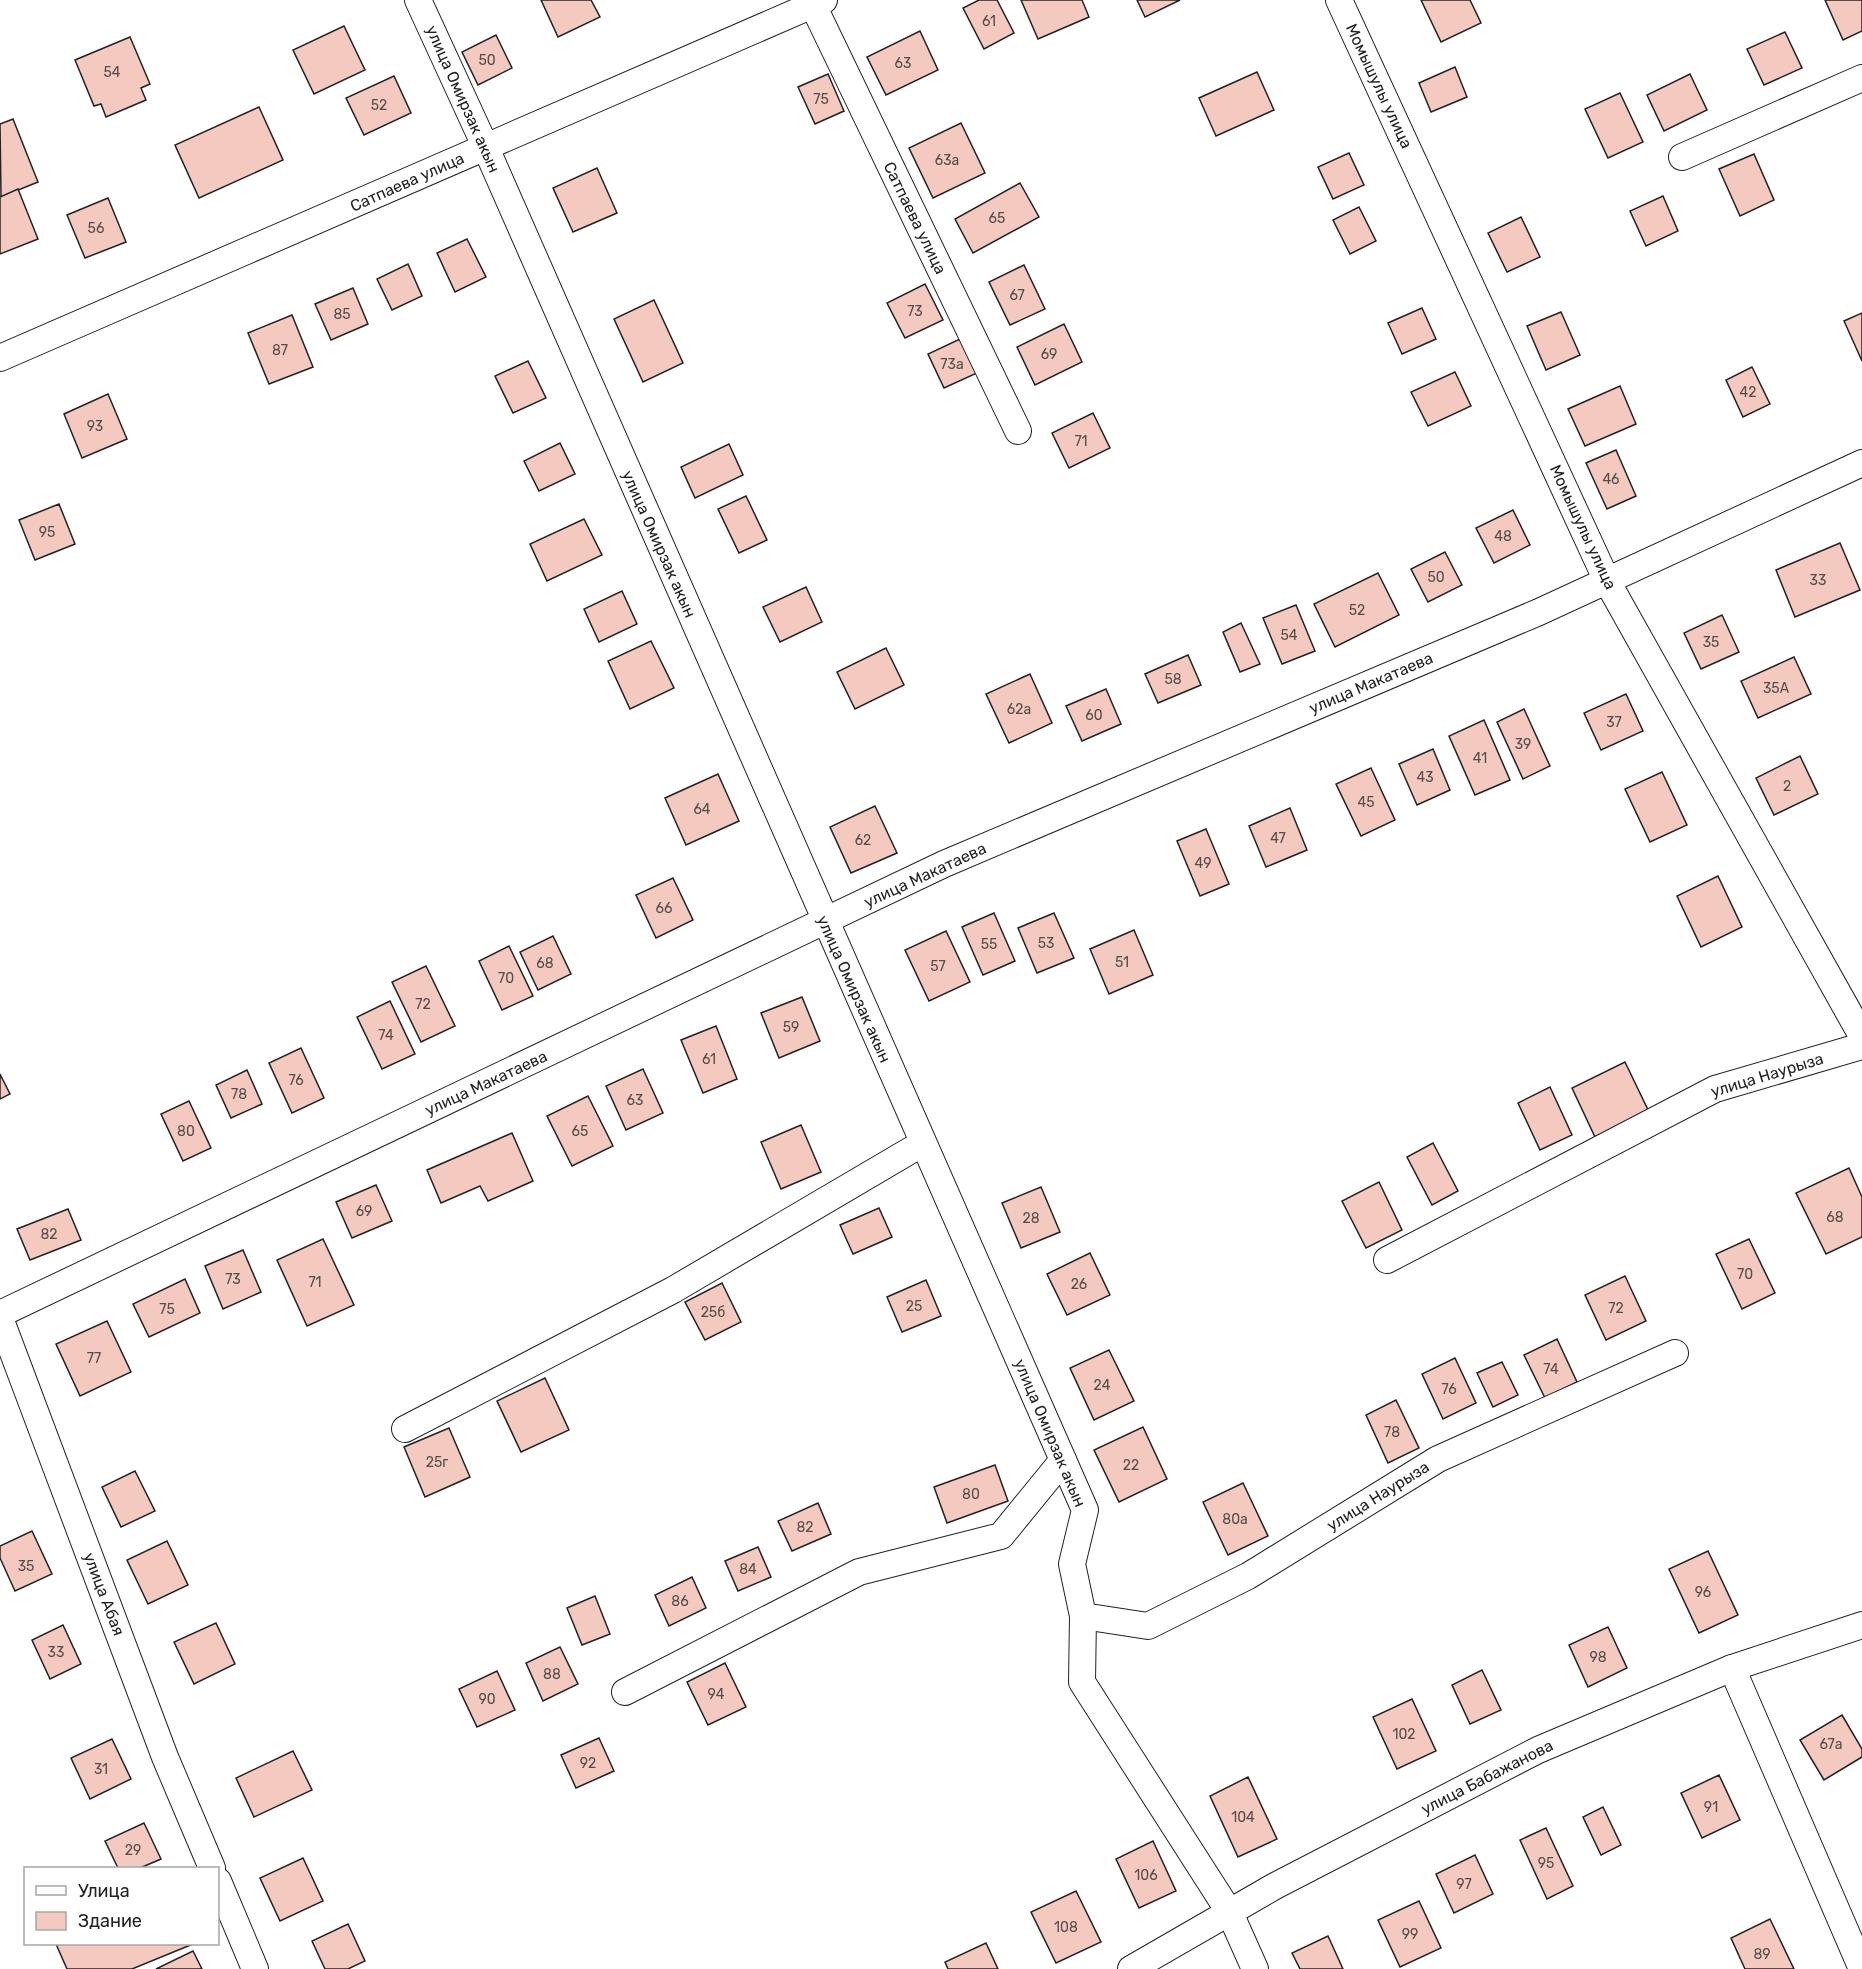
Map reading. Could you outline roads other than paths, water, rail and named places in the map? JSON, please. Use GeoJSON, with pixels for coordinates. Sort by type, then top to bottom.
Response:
{"type":"FeatureCollection","features":[{"type":"Feature","properties":{"kind":"street","name":"улица Омирзак акын"},"geometry":{"type":"LineString","coordinates":[[418,0],[486,148],[1085,1510],[1072,1563],[1083,1616],[1082,1682],[1230,1913],[1255,1969]]}},
{"type":"Feature","properties":{"kind":"street","name":"Момышулы улица"},"geometry":{"type":"LineString","coordinates":[[1339,0],[1607,581],[1862,1036]]}},
{"type":"Feature","properties":{"kind":"street","name":"Сатпаева улица"},"geometry":{"type":"LineString","coordinates":[[0,358],[819,2],[1018,431]]}},
{"type":"Feature","properties":{"kind":"street"},"geometry":{"type":"LineString","coordinates":[[1682,157],[1862,78]]}},
{"type":"Feature","properties":{"kind":"street","name":"улица Макатаева"},"geometry":{"type":"LineString","coordinates":[[0,1316],[944,864],[1539,612],[1862,463]]}},
{"type":"Feature","properties":{"kind":"street","name":"улица Наурыза"},"geometry":{"type":"LineString","coordinates":[[1387,1260],[1715,1089],[1862,1046]]}},
{"type":"Feature","properties":{"kind":"street"},"geometry":{"type":"LineString","coordinates":[[405,1429],[673,1290],[923,1143]]}},
{"type":"Feature","properties":{"kind":"street","name":"улица Абая"},"geometry":{"type":"LineString","coordinates":[[0,1316],[165,1757],[211,1867]]}},
{"type":"Feature","properties":{"kind":"street","name":"улица Наурыза"},"geometry":{"type":"LineString","coordinates":[[1083,1616],[1148,1626],[1248,1576],[1438,1459],[1675,1353]]}},
{"type":"Feature","properties":{"kind":"street"},"geometry":{"type":"LineString","coordinates":[[625,1692],[859,1572],[1001,1536],[1063,1461]]}},
{"type":"Feature","properties":{"kind":"street","name":"улица Бабажанова"},"geometry":{"type":"LineString","coordinates":[[1131,1969],[1275,1886],[1538,1750],[1731,1668],[1862,1625]]}},
{"type":"Feature","properties":{"kind":"street"},"geometry":{"type":"LineString","coordinates":[[1731,1668],[1862,1969]]}},
{"type":"Feature","properties":{"kind":"street"},"geometry":{"type":"LineString","coordinates":[[219,1883],[255,1969]]}}]}
